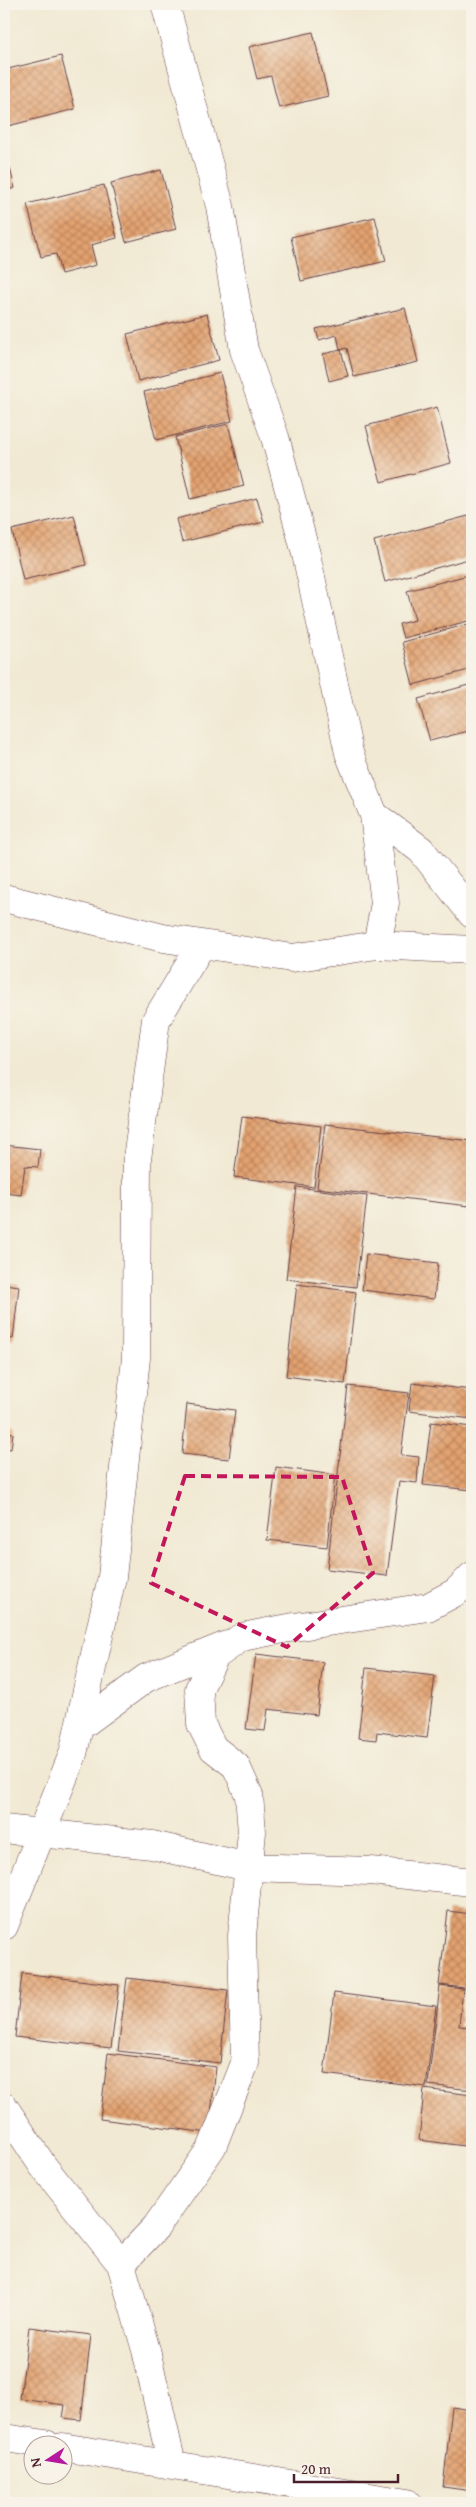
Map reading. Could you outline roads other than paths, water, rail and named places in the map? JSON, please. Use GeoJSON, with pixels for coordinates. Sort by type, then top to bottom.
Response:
{"type":"FeatureCollection","features":[{"type":"Feature","properties":{"kind":"street"},"geometry":{"type":"LineString","coordinates":[[165,4],[220,206],[244,350],[275,437],[306,554],[349,753],[374,814],[385,903],[377,945]]}},
{"type":"Feature","properties":{"kind":"street"},"geometry":{"type":"LineString","coordinates":[[374,814],[421,850],[472,914]]}},
{"type":"Feature","properties":{"kind":"street"},"geometry":{"type":"LineString","coordinates":[[4,898],[163,938],[292,958],[377,945],[472,950]]}},
{"type":"Feature","properties":{"kind":"street"},"geometry":{"type":"LineString","coordinates":[[4,1926],[73,1754],[112,1577],[136,1358],[136,1159],[156,1020],[202,944]]}},
{"type":"Feature","properties":{"kind":"street"},"geometry":{"type":"LineString","coordinates":[[120,2264],[156,2227],[212,2147],[245,2064],[242,1936],[252,1832],[249,1795],[236,1766],[213,1748],[201,1724],[199,1689],[215,1656],[242,1637],[294,1627],[428,1607],[456,1592],[472,1576]]}},
{"type":"Feature","properties":{"kind":"street"},"geometry":{"type":"LineString","coordinates":[[79,1727],[146,1678],[236,1642]]}},
{"type":"Feature","properties":{"kind":"street"},"geometry":{"type":"LineString","coordinates":[[4,1829],[152,1845],[248,1867],[370,1871],[472,1882]]}},
{"type":"Feature","properties":{"kind":"street"},"geometry":{"type":"LineString","coordinates":[[4,2107],[43,2166],[120,2264],[146,2350],[172,2465]]}},
{"type":"Feature","properties":{"kind":"street"},"geometry":{"type":"LineString","coordinates":[[4,2438],[22,2441]]}},
{"type":"Feature","properties":{"kind":"street"},"geometry":{"type":"LineString","coordinates":[[72,2449],[407,2503]]}}]}
